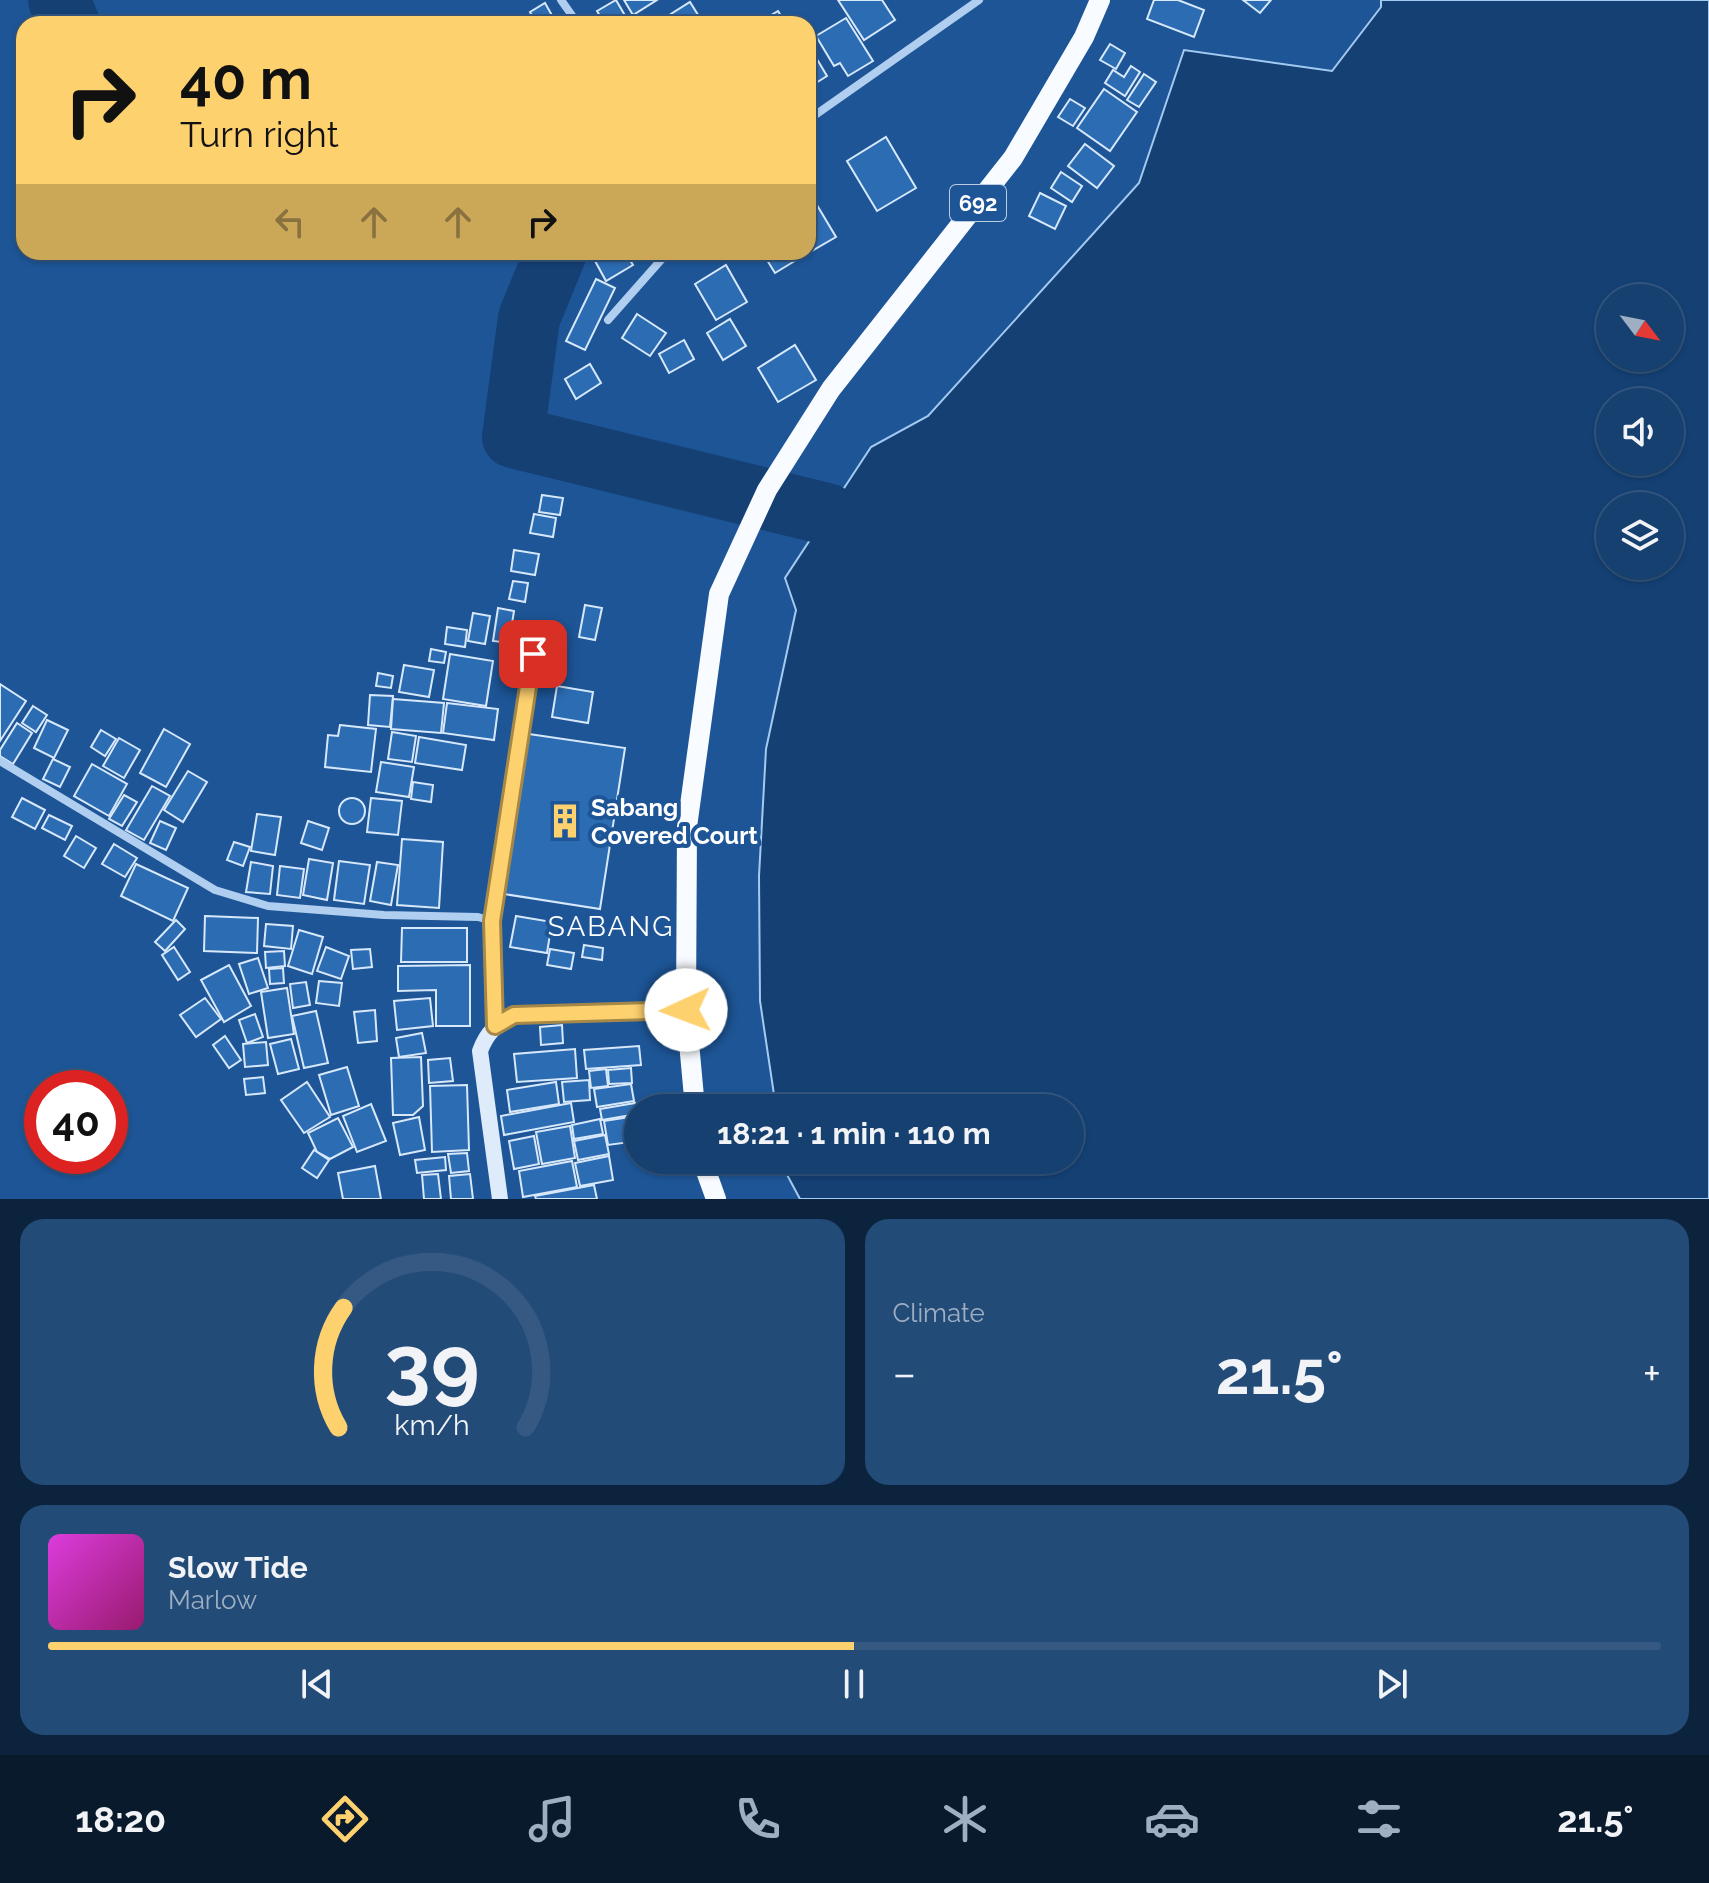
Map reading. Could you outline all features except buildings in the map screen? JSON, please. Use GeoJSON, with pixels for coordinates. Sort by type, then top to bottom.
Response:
{"type":"FeatureCollection","features":[{"type":"Feature","properties":{"kind":"main road","name":"692"},"geometry":{"type":"LineString","coordinates":[[694,1094],[686,1010],[687,827],[719,594],[767,490],[831,389],[1013,158],[1084,37],[1100,0]]}},
{"type":"Feature","properties":{"kind":"main road"},"geometry":{"type":"LineString","coordinates":[[707,1174],[716,1199]]}},
{"type":"Feature","properties":{"kind":"street"},"geometry":{"type":"LineString","coordinates":[[816,114],[979,0]]}},
{"type":"Feature","properties":{"kind":"street"},"geometry":{"type":"LineString","coordinates":[[608,320],[661,260]]}},
{"type":"Feature","properties":{"kind":"street"},"geometry":{"type":"LineString","coordinates":[[495,1026],[492,921],[537,624]]}},
{"type":"Feature","properties":{"kind":"street"},"geometry":{"type":"LineString","coordinates":[[0,761],[215,890],[268,906],[384,915],[478,917],[492,921]]}},
{"type":"Feature","properties":{"kind":"street"},"geometry":{"type":"LineString","coordinates":[[500,1199],[480,1051],[485,1037],[495,1026],[514,1015],[686,1010]]}},
{"type":"Feature","properties":{"kind":"water"},"geometry":{"type":"Polygon","coordinates":[[[1381,0],[1709,0],[1709,1199],[800,1199],[787,1174],[1084,1174],[1084,1094],[774,1094],[760,1001],[759,876],[766,749],[796,610],[785,578],[871,447],[928,416],[1139,183],[1184,50],[1332,71],[1381,7],[1381,0]]]}},
{"type":"Feature","properties":{"kind":"waterway"},"geometry":{"type":"LineString","coordinates":[[59,0],[66,16]]}},
{"type":"Feature","properties":{"kind":"waterway"},"geometry":{"type":"LineString","coordinates":[[553,260],[529,318],[513,437],[827,514]]}},
{"type":"Feature","properties":{"kind":"place","name":"Sabang Covered Court"},"geometry":{"type":"Point","coordinates":[565,821]}},
{"type":"Feature","properties":{"kind":"district","name":"SABANG"},"geometry":{"type":"Point","coordinates":[611,926]}},
{"type":"Feature","properties":{"kind":"route"},"geometry":{"type":"LineString","coordinates":[[533,654],[492,921],[495,1026],[514,1015],[686,1010]]}}]}
